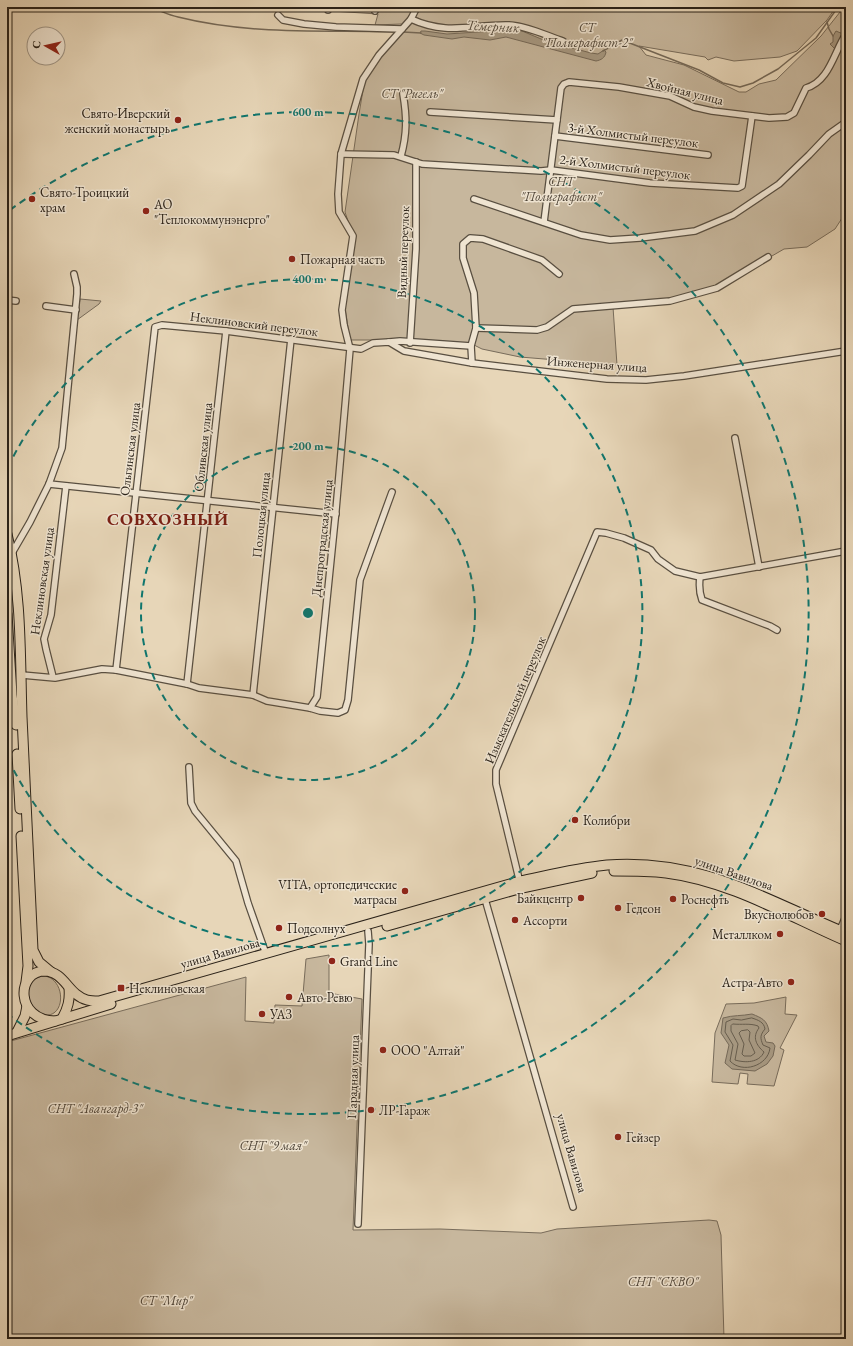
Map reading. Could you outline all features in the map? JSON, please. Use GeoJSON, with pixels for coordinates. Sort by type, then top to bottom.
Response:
{"type":"FeatureCollection","features":[{"type":"Feature","properties":{"kind":"main road","name":"улица Вавилова"},"geometry":{"type":"LineString","coordinates":[[7,534],[12,553],[19,605],[22,715],[33,950],[39,962],[51,972],[58,975],[77,996],[87,1000],[99,1001],[521,885],[570,870],[607,865],[668,867],[692,871],[740,886],[841,933],[846,941]]}},
{"type":"Feature","properties":{"kind":"main road"},"geometry":{"type":"LineString","coordinates":[[7,614],[12,695],[16,714],[28,966],[24,998],[27,1006],[37,1017],[43,1020],[58,1020],[67,1010],[69,1002],[69,988]]}},
{"type":"Feature","properties":{"kind":"main road","name":"улица Вавилова"},"geometry":{"type":"LineString","coordinates":[[7,1036],[58,1020],[485,898],[521,885]]}},
{"type":"Feature","properties":{"kind":"main road"},"geometry":{"type":"LineString","coordinates":[[26,982],[32,975],[38,972],[51,972]]}},
{"type":"Feature","properties":{"kind":"main road"},"geometry":{"type":"LineString","coordinates":[[17,1032],[25,1016],[27,1006]]}},
{"type":"Feature","properties":{"kind":"street","name":"Днепроградская улица"},"geometry":{"type":"LineString","coordinates":[[310,708],[317,697],[336,514],[350,348],[342,310],[353,236],[339,212],[338,194],[341,154],[363,79],[374,61],[411,19],[417,7]]}},
{"type":"Feature","properties":{"kind":"street"},"geometry":{"type":"LineString","coordinates":[[701,7],[723,7]]}},
{"type":"Feature","properties":{"kind":"street"},"geometry":{"type":"LineString","coordinates":[[278,15],[283,20],[304,24],[336,27],[402,28]]}},
{"type":"Feature","properties":{"kind":"street"},"geometry":{"type":"LineString","coordinates":[[411,19],[423,25],[444,29],[519,26],[563,41]]}},
{"type":"Feature","properties":{"kind":"street","name":"Хвойная улица"},"geometry":{"type":"LineString","coordinates":[[544,222],[561,88],[564,84],[569,82],[619,87],[670,96],[694,107],[712,111],[769,118],[787,117],[794,113],[806,88],[814,86],[830,67],[846,34]]}},
{"type":"Feature","properties":{"kind":"street"},"geometry":{"type":"LineString","coordinates":[[402,156],[406,140],[406,114],[403,94]]}},
{"type":"Feature","properties":{"kind":"street","name":"3-й Холмистый переулок"},"geometry":{"type":"LineString","coordinates":[[430,112],[557,120]]}},
{"type":"Feature","properties":{"kind":"street","name":"2-й Холмистый переулок"},"geometry":{"type":"LineString","coordinates":[[341,154],[394,155],[402,156],[422,164],[537,171],[550,170],[650,183],[738,188],[742,186],[752,116]]}},
{"type":"Feature","properties":{"kind":"street"},"geometry":{"type":"LineString","coordinates":[[474,199],[581,235],[610,240],[695,231],[733,215],[778,184],[829,134],[846,122]]}},
{"type":"Feature","properties":{"kind":"street","name":"3-й Холмистый переулок"},"geometry":{"type":"LineString","coordinates":[[555,136],[708,155]]}},
{"type":"Feature","properties":{"kind":"street","name":"Видный переулок"},"geometry":{"type":"LineString","coordinates":[[410,343],[416,249],[416,162]]}},
{"type":"Feature","properties":{"kind":"street"},"geometry":{"type":"LineString","coordinates":[[472,363],[471,346],[476,328],[474,294],[463,258],[463,244],[470,238],[484,239],[542,260],[559,274]]}},
{"type":"Feature","properties":{"kind":"street"},"geometry":{"type":"LineString","coordinates":[[476,328],[537,330],[547,327],[573,309],[670,302],[717,288],[768,257]]}},
{"type":"Feature","properties":{"kind":"street","name":"Неклиновская улица"},"geometry":{"type":"LineString","coordinates":[[12,553],[30,522],[49,484],[62,448],[76,310],[77,287],[74,274]]}},
{"type":"Feature","properties":{"kind":"street"},"geometry":{"type":"LineString","coordinates":[[7,300],[16,301]]}},
{"type":"Feature","properties":{"kind":"street"},"geometry":{"type":"LineString","coordinates":[[46,306],[76,310]]}},
{"type":"Feature","properties":{"kind":"street","name":"Неклиновский переулок"},"geometry":{"type":"LineString","coordinates":[[155,327],[162,325],[291,338],[350,348]]}},
{"type":"Feature","properties":{"kind":"street","name":"Ольгинская улица"},"geometry":{"type":"LineString","coordinates":[[116,670],[155,327]]}},
{"type":"Feature","properties":{"kind":"street","name":"Обливская улица"},"geometry":{"type":"LineString","coordinates":[[187,684],[226,331]]}},
{"type":"Feature","properties":{"kind":"street","name":"Полоцкая улица"},"geometry":{"type":"LineString","coordinates":[[253,695],[291,338]]}},
{"type":"Feature","properties":{"kind":"street"},"geometry":{"type":"LineString","coordinates":[[350,348],[361,349],[373,343],[400,341],[410,343],[471,346]]}},
{"type":"Feature","properties":{"kind":"street","name":"Инженерная улица"},"geometry":{"type":"LineString","coordinates":[[389,342],[404,351],[472,363],[607,379],[646,380],[684,376],[846,351]]}},
{"type":"Feature","properties":{"kind":"street"},"geometry":{"type":"LineString","coordinates":[[735,438],[759,567]]}},
{"type":"Feature","properties":{"kind":"street"},"geometry":{"type":"LineString","coordinates":[[49,484],[336,514]]}},
{"type":"Feature","properties":{"kind":"street","name":"Неклиновская улица"},"geometry":{"type":"LineString","coordinates":[[53,678],[44,639],[51,615],[66,486]]}},
{"type":"Feature","properties":{"kind":"street"},"geometry":{"type":"LineString","coordinates":[[22,675],[53,678],[102,669],[116,670],[187,684],[199,688],[253,695],[267,701],[320,711],[338,712],[345,710],[348,700],[360,580],[392,492]]}},
{"type":"Feature","properties":{"kind":"street","name":"Изыскательский переулок"},"geometry":{"type":"LineString","coordinates":[[521,885],[496,784],[496,770],[596,532],[624,538],[651,550],[658,560],[675,571],[700,577]]}},
{"type":"Feature","properties":{"kind":"street"},"geometry":{"type":"LineString","coordinates":[[777,630],[702,600],[699,584],[700,577],[846,551]]}},
{"type":"Feature","properties":{"kind":"street"},"geometry":{"type":"LineString","coordinates":[[189,767],[191,803],[194,811],[236,861],[248,903],[266,954]]}},
{"type":"Feature","properties":{"kind":"street","name":"улица Вавилова"},"geometry":{"type":"LineString","coordinates":[[485,898],[574,1207]]}},
{"type":"Feature","properties":{"kind":"street"},"geometry":{"type":"LineString","coordinates":[[841,933],[846,916]]}},
{"type":"Feature","properties":{"kind":"street","name":"Парадная улица"},"geometry":{"type":"LineString","coordinates":[[358,1224],[369,944],[368,931]]}},
{"type":"Feature","properties":{"kind":"green space","name":"СНТ \"Полиграфист\""},"geometry":{"type":"Polygon","coordinates":[[[285,7],[836,7],[827,20],[797,51],[780,57],[734,61],[716,57],[708,60],[705,57],[639,46],[646,55],[684,65],[739,92],[746,92],[759,84],[776,80],[821,36],[844,7],[846,7],[846,212],[835,229],[807,247],[784,249],[715,289],[683,300],[613,307],[617,365],[520,357],[482,349],[470,343],[412,340],[350,340],[345,309],[353,236],[345,212],[365,78],[379,55],[405,26],[401,24],[375,25],[378,14],[285,7]]]}},
{"type":"Feature","properties":{"kind":"green space"},"geometry":{"type":"Polygon","coordinates":[[[80,299],[101,301],[77,320],[80,299]]]}},
{"type":"Feature","properties":{"kind":"green space"},"geometry":{"type":"Polygon","coordinates":[[[329,955],[329,993],[362,999],[353,1230],[440,1229],[541,1233],[557,1229],[709,1220],[717,1221],[721,1235],[724,1339],[7,1339],[7,1042],[246,977],[245,1021],[274,1023],[275,1005],[302,1006],[306,959],[329,955]]]}},
{"type":"Feature","properties":{"kind":"green space"},"geometry":{"type":"Polygon","coordinates":[[[45,976],[52,979],[57,984],[61,998],[60,1005],[56,1011],[51,1014],[44,1015],[33,1008],[28,994],[32,982],[37,978],[45,976]]]}},
{"type":"Feature","properties":{"kind":"green space"},"geometry":{"type":"Polygon","coordinates":[[[786,997],[785,1014],[797,1015],[780,1048],[784,1050],[774,1086],[747,1084],[748,1074],[740,1073],[738,1084],[712,1082],[715,1033],[726,1004],[754,1003],[786,997]]]}},
{"type":"Feature","properties":{"kind":"water"},"geometry":{"type":"Polygon","coordinates":[[[508,30],[522,31],[546,41],[591,53],[598,54],[604,50],[606,52],[605,56],[596,61],[506,37],[490,40],[464,37],[452,39],[424,35],[420,33],[421,31],[447,34],[508,30]]]}},
{"type":"Feature","properties":{"kind":"water"},"geometry":{"type":"Polygon","coordinates":[[[836,31],[843,35],[835,49],[830,44],[833,42],[833,36],[836,31]]]}},
{"type":"Feature","properties":{"kind":"water"},"geometry":{"type":"Polygon","coordinates":[[[752,1014],[761,1018],[767,1024],[769,1031],[764,1036],[766,1042],[773,1043],[775,1046],[773,1056],[767,1064],[755,1071],[732,1069],[725,1063],[729,1045],[721,1033],[723,1018],[752,1014]]]}},
{"type":"Feature","properties":{"kind":"waterway","name":"Темерник"},"geometry":{"type":"LineString","coordinates":[[149,7],[178,17],[232,27],[287,30],[397,32]]}},
{"type":"Feature","properties":{"kind":"waterway","name":"Темерник"},"geometry":{"type":"LineString","coordinates":[[603,51],[622,40],[699,70],[723,83],[740,87],[753,83],[778,69],[816,38],[838,7]]}},
{"type":"Feature","properties":{"kind":"waterway"},"geometry":{"type":"LineString","coordinates":[[827,22],[833,36]]}},
{"type":"Feature","properties":{"kind":"waterway","name":"Темерник"},"geometry":{"type":"LineString","coordinates":[[403,32],[421,33]]}},
{"type":"Feature","properties":{"kind":"place","name":"Свято-Иверский женский монастырь"},"geometry":{"type":"Point","coordinates":[178,120]}},
{"type":"Feature","properties":{"kind":"place","name":"Свято-Троицкий храм"},"geometry":{"type":"Point","coordinates":[32,199]}},
{"type":"Feature","properties":{"kind":"place","name":"АО \"Теплокоммунэнерго\""},"geometry":{"type":"Point","coordinates":[146,211]}},
{"type":"Feature","properties":{"kind":"place","name":"Пожарная часть"},"geometry":{"type":"Point","coordinates":[292,259]}},
{"type":"Feature","properties":{"kind":"place","name":"Колибри"},"geometry":{"type":"Point","coordinates":[575,820]}},
{"type":"Feature","properties":{"kind":"place","name":"VITA, ортопедические матрасы"},"geometry":{"type":"Point","coordinates":[405,891]}},
{"type":"Feature","properties":{"kind":"place","name":"Байкцентр"},"geometry":{"type":"Point","coordinates":[581,898]}},
{"type":"Feature","properties":{"kind":"place","name":"Роснефть"},"geometry":{"type":"Point","coordinates":[673,899]}},
{"type":"Feature","properties":{"kind":"place","name":"Гедеон"},"geometry":{"type":"Point","coordinates":[618,908]}},
{"type":"Feature","properties":{"kind":"place","name":"Вкуснолюбов"},"geometry":{"type":"Point","coordinates":[822,914]}},
{"type":"Feature","properties":{"kind":"place","name":"Ассорти"},"geometry":{"type":"Point","coordinates":[515,920]}},
{"type":"Feature","properties":{"kind":"place","name":"Подсолнух"},"geometry":{"type":"Point","coordinates":[279,928]}},
{"type":"Feature","properties":{"kind":"place","name":"Металлком"},"geometry":{"type":"Point","coordinates":[780,934]}},
{"type":"Feature","properties":{"kind":"place","name":"Grand Line"},"geometry":{"type":"Point","coordinates":[332,961]}},
{"type":"Feature","properties":{"kind":"place","name":"Астра-Авто"},"geometry":{"type":"Point","coordinates":[791,982]}},
{"type":"Feature","properties":{"kind":"place","name":"Неклиновская"},"geometry":{"type":"Point","coordinates":[121,988]}},
{"type":"Feature","properties":{"kind":"place","name":"Авто-Ревю"},"geometry":{"type":"Point","coordinates":[289,997]}},
{"type":"Feature","properties":{"kind":"place","name":"УАЗ"},"geometry":{"type":"Point","coordinates":[262,1014]}},
{"type":"Feature","properties":{"kind":"place","name":"ООО \"Алтай\""},"geometry":{"type":"Point","coordinates":[383,1050]}},
{"type":"Feature","properties":{"kind":"place","name":"ЛР-Гараж"},"geometry":{"type":"Point","coordinates":[371,1110]}},
{"type":"Feature","properties":{"kind":"place","name":"Гейзер"},"geometry":{"type":"Point","coordinates":[618,1137]}},
{"type":"Feature","properties":{"kind":"district","name":"СОВХОЗНЫЙ"},"geometry":{"type":"Point","coordinates":[168,519]}},
{"type":"Feature","properties":{"kind":"park label","name":"СТ \"Полиграфист-2\""},"geometry":{"type":"Point","coordinates":[587,34]}},
{"type":"Feature","properties":{"kind":"park label","name":"СТ \"Ригель\""},"geometry":{"type":"Point","coordinates":[412,93]}},
{"type":"Feature","properties":{"kind":"park label","name":"СНТ \"Авангард-3\""},"geometry":{"type":"Point","coordinates":[95,1108]}},
{"type":"Feature","properties":{"kind":"park label","name":"СНТ \"9 мая\""},"geometry":{"type":"Point","coordinates":[273,1145]}},
{"type":"Feature","properties":{"kind":"park label","name":"СНТ \"СКВО\""},"geometry":{"type":"Point","coordinates":[663,1281]}},
{"type":"Feature","properties":{"kind":"park label","name":"СТ \"Мир\""},"geometry":{"type":"Point","coordinates":[166,1300]}}]}
